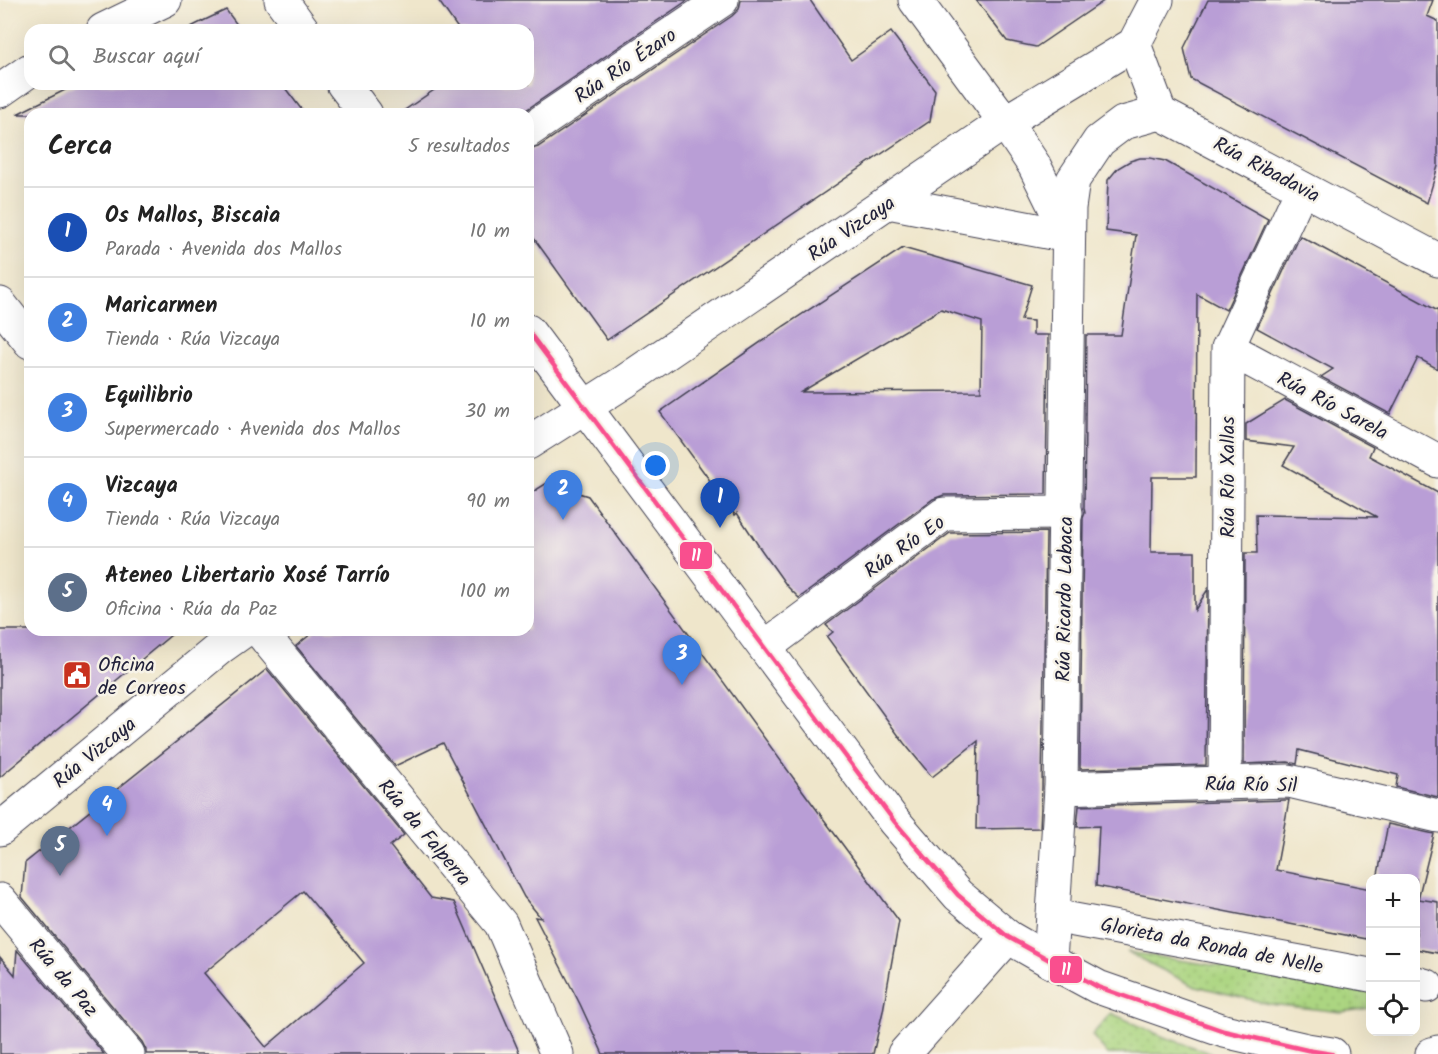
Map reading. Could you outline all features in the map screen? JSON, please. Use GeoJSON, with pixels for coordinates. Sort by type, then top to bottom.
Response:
{"type":"FeatureCollection","features":[{"type":"Feature","properties":{"kind":"street"},"geometry":{"type":"LineString","coordinates":[[115,24],[165,0]]}},
{"type":"Feature","properties":{"kind":"street"},"geometry":{"type":"LineString","coordinates":[[281,0],[299,24]]}},
{"type":"Feature","properties":{"kind":"street","name":"Rúa Río Ézaro"},"geometry":{"type":"LineString","coordinates":[[534,126],[722,0]]}},
{"type":"Feature","properties":{"kind":"street","name":"Rúa Ricardo Labaca"},"geometry":{"type":"LineString","coordinates":[[915,0],[1034,165],[1068,236]]}},
{"type":"Feature","properties":{"kind":"street"},"geometry":{"type":"LineString","coordinates":[[1157,0],[1134,44],[1160,113]]}},
{"type":"Feature","properties":{"kind":"street","name":"Rúa Vizcaya"},"geometry":{"type":"LineString","coordinates":[[534,439],[585,408],[1005,122],[1134,44]]}},
{"type":"Feature","properties":{"kind":"street"},"geometry":{"type":"LineString","coordinates":[[0,91],[24,74]]}},
{"type":"Feature","properties":{"kind":"street"},"geometry":{"type":"LineString","coordinates":[[348,90],[361,108]]}},
{"type":"Feature","properties":{"kind":"street","name":"Rúa Ricardo Labaca"},"geometry":{"type":"LineString","coordinates":[[1050,961],[1061,788],[1069,207],[1073,180],[1099,141],[1123,123],[1160,113]]}},
{"type":"Feature","properties":{"kind":"street","name":"Rúa Ribadavia"},"geometry":{"type":"LineString","coordinates":[[1160,113],[1438,260]]}},
{"type":"Feature","properties":{"kind":"street","name":"Rúa Río Xallas"},"geometry":{"type":"LineString","coordinates":[[1225,782],[1228,348],[1302,188]]}},
{"type":"Feature","properties":{"kind":"street"},"geometry":{"type":"LineString","coordinates":[[888,202],[1068,236]]}},
{"type":"Feature","properties":{"kind":"street"},"geometry":{"type":"LineString","coordinates":[[0,304],[24,334]]}},
{"type":"Feature","properties":{"kind":"street"},"geometry":{"type":"LineString","coordinates":[[534,339],[894,820],[958,895],[1008,937],[1098,987],[1224,1031],[1332,1054]]}},
{"type":"Feature","properties":{"kind":"street","name":"Rúa Río Sarela"},"geometry":{"type":"LineString","coordinates":[[1228,348],[1438,461]]}},
{"type":"Feature","properties":{"kind":"street","name":"Rúa Río Eo"},"geometry":{"type":"LineString","coordinates":[[765,647],[944,514],[1066,513]]}},
{"type":"Feature","properties":{"kind":"street","name":"Rúa Vizcaya"},"geometry":{"type":"LineString","coordinates":[[0,829],[237,636]]}},
{"type":"Feature","properties":{"kind":"street","name":"Rúa da Falperra"},"geometry":{"type":"LineString","coordinates":[[264,636],[501,924],[557,1054]]}},
{"type":"Feature","properties":{"kind":"street","name":"Rúa Río Sil"},"geometry":{"type":"LineString","coordinates":[[1061,788],[1289,781],[1438,816]]}},
{"type":"Feature","properties":{"kind":"street","name":"Rúa da Paz"},"geometry":{"type":"LineString","coordinates":[[0,900],[128,1054]]}},
{"type":"Feature","properties":{"kind":"street","name":"Glorieta da Ronda de Nelle"},"geometry":{"type":"LineString","coordinates":[[1053,916],[1366,974]]}},
{"type":"Feature","properties":{"kind":"street"},"geometry":{"type":"LineString","coordinates":[[904,1054],[1008,937]]}},
{"type":"Feature","properties":{"kind":"street"},"geometry":{"type":"LineString","coordinates":[[1432,1054],[1438,1053]]}},
{"type":"Feature","properties":{"kind":"shaded area"},"geometry":{"type":"Polygon","coordinates":[[[1438,166],[1438,209],[1427,203],[1438,166]]]}},
{"type":"Feature","properties":{"kind":"green space"},"geometry":{"type":"Polygon","coordinates":[[[1127,952],[1366,988],[1366,1009],[1341,1012],[1269,1004],[1192,985],[1127,952]]]}},
{"type":"Feature","properties":{"kind":"green space"},"geometry":{"type":"Polygon","coordinates":[[[1111,1013],[1164,1037],[1214,1054],[1107,1054],[1092,1035],[1111,1013]]]}},
{"type":"Feature","properties":{"kind":"building"},"geometry":{"type":"Polygon","coordinates":[[[438,0],[688,0],[529,108],[408,108],[434,90],[534,90],[534,24],[455,24],[438,0]]]}},
{"type":"Feature","properties":{"kind":"building"},"geometry":{"type":"Polygon","coordinates":[[[741,0],[810,0],[851,60],[891,32],[935,90],[930,121],[607,340],[534,238],[534,148],[732,16],[739,9],[741,0]]]}},
{"type":"Feature","properties":{"kind":"building"},"geometry":{"type":"Polygon","coordinates":[[[976,0],[1105,0],[1036,47],[1007,41],[976,0]]]}},
{"type":"Feature","properties":{"kind":"building"},"geometry":{"type":"Polygon","coordinates":[[[1208,0],[1433,0],[1427,16],[1438,21],[1438,166],[1427,203],[1191,79],[1184,48],[1208,0]]]}},
{"type":"Feature","properties":{"kind":"building"},"geometry":{"type":"Polygon","coordinates":[[[226,10],[236,24],[197,24],[226,10]]]}},
{"type":"Feature","properties":{"kind":"building"},"geometry":{"type":"Polygon","coordinates":[[[65,90],[287,90],[300,108],[29,108],[65,90]]]}},
{"type":"Feature","properties":{"kind":"building"},"geometry":{"type":"Polygon","coordinates":[[[1140,158],[1165,161],[1268,219],[1226,310],[1197,294],[1196,477],[1152,477],[1151,552],[1195,552],[1195,610],[1208,589],[1206,765],[1080,769],[1086,335],[1121,335],[1136,235],[1106,231],[1108,180],[1118,168],[1140,158]]]}},
{"type":"Feature","properties":{"kind":"building"},"geometry":{"type":"Polygon","coordinates":[[[1300,236],[1438,311],[1438,369],[1418,358],[1390,414],[1321,377],[1333,369],[1257,328],[1300,236]]]}},
{"type":"Feature","properties":{"kind":"building"},"geometry":{"type":"Polygon","coordinates":[[[903,248],[1032,285],[1021,320],[1033,321],[1033,335],[1048,335],[1046,494],[944,495],[933,499],[799,598],[787,586],[737,513],[735,515],[660,412],[784,326],[903,248]],[[941,309],[801,392],[981,391],[982,322],[941,309]]]}},
{"type":"Feature","properties":{"kind":"building"},"geometry":{"type":"Polygon","coordinates":[[[1285,400],[1373,447],[1369,456],[1438,493],[1438,797],[1396,787],[1398,775],[1299,750],[1297,764],[1288,762],[1244,764],[1245,553],[1257,553],[1256,515],[1377,517],[1283,465],[1294,447],[1246,441],[1246,424],[1285,400]]]}},
{"type":"Feature","properties":{"kind":"building"},"geometry":{"type":"Polygon","coordinates":[[[547,483],[588,496],[899,921],[873,1054],[603,1054],[535,917],[541,918],[524,897],[443,743],[395,766],[296,646],[308,636],[534,636],[534,491],[547,483]]]}},
{"type":"Feature","properties":{"kind":"building"},"geometry":{"type":"Polygon","coordinates":[[[1046,532],[1040,828],[976,829],[978,741],[932,777],[904,743],[827,637],[833,632],[826,625],[950,533],[1046,532]]]}},
{"type":"Feature","properties":{"kind":"building"},"geometry":{"type":"Polygon","coordinates":[[[0,630],[24,630],[24,636],[170,636],[0,777],[0,630]]]}},
{"type":"Feature","properties":{"kind":"building"},"geometry":{"type":"Polygon","coordinates":[[[267,669],[404,835],[390,846],[431,898],[454,902],[520,1054],[146,1054],[142,1042],[22,897],[25,863],[267,669]],[[303,891],[204,973],[266,1047],[364,963],[303,891]]]}},
{"type":"Feature","properties":{"kind":"building"},"geometry":{"type":"Polygon","coordinates":[[[1289,800],[1276,870],[1366,888],[1366,939],[1096,886],[1099,826],[1077,827],[1079,806],[1289,800]]]}},
{"type":"Feature","properties":{"kind":"building"},"geometry":{"type":"Polygon","coordinates":[[[1388,824],[1434,834],[1420,891],[1420,874],[1378,874],[1388,824]]]}},
{"type":"Feature","properties":{"kind":"building"},"geometry":{"type":"Polygon","coordinates":[[[1420,899],[1438,902],[1438,953],[1420,950],[1420,899]]]}},
{"type":"Feature","properties":{"kind":"building"},"geometry":{"type":"Polygon","coordinates":[[[17,950],[104,1054],[0,1054],[0,957],[15,975],[17,950]]]}},
{"type":"Feature","properties":{"kind":"transit line","name":"11"},"geometry":{"type":"LineString","coordinates":[[534,339],[894,821],[958,895],[1008,937],[1098,987],[1224,1031],[1332,1054]]}},
{"type":"Feature","properties":{"kind":"place","name":"Maricarmen"},"geometry":{"type":"Point","coordinates":[563,520]}},
{"type":"Feature","properties":{"kind":"place","name":"Os Mallos, Biscaia"},"geometry":{"type":"Point","coordinates":[720,528]}},
{"type":"Feature","properties":{"kind":"place","name":"Oficina de Correos"},"geometry":{"type":"Point","coordinates":[77,675]}},
{"type":"Feature","properties":{"kind":"place","name":"Equilibrio"},"geometry":{"type":"Point","coordinates":[682,685]}},
{"type":"Feature","properties":{"kind":"place","name":"Vizcaya"},"geometry":{"type":"Point","coordinates":[107,836]}},
{"type":"Feature","properties":{"kind":"place","name":"Ateneo Libertario Xosé Tarrío"},"geometry":{"type":"Point","coordinates":[60,876]}}]}
